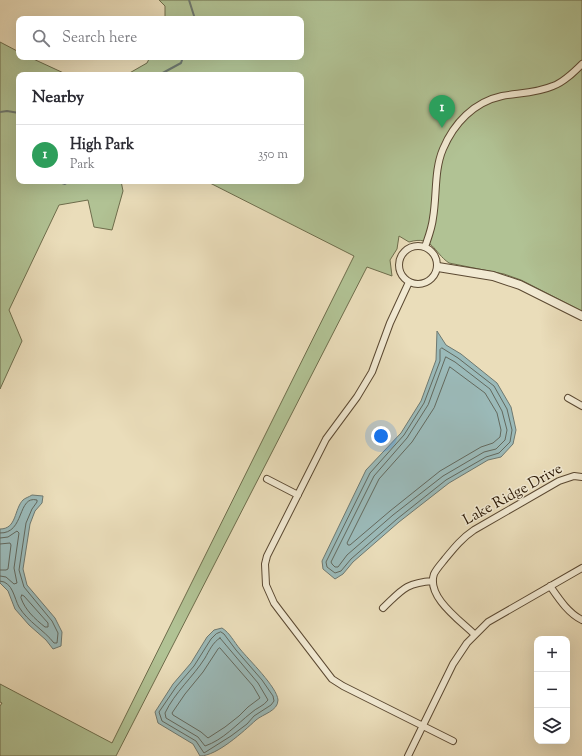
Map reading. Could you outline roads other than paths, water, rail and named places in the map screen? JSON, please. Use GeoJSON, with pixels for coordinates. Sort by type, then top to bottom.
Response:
{"type":"FeatureCollection","features":[{"type":"Feature","properties":{"kind":"street"},"geometry":{"type":"LineString","coordinates":[[425,247],[433,217],[439,164],[451,133],[461,120],[470,110],[491,99],[542,90],[555,85],[582,64]]}},
{"type":"Feature","properties":{"kind":"street"},"geometry":{"type":"LineString","coordinates":[[415,246],[425,247],[435,254],[438,267],[431,279],[427,282],[416,284],[409,282],[404,277],[399,268],[399,264],[402,253],[410,247],[415,246]]}},
{"type":"Feature","properties":{"kind":"street"},"geometry":{"type":"LineString","coordinates":[[438,267],[503,279],[526,288],[582,316]]}},
{"type":"Feature","properties":{"kind":"street"},"geometry":{"type":"LineString","coordinates":[[409,282],[390,323],[372,372],[357,397],[326,439],[272,545],[265,564],[266,585],[277,608],[332,679],[343,686],[453,741]]}},
{"type":"Feature","properties":{"kind":"street"},"geometry":{"type":"LineString","coordinates":[[568,398],[582,406]]}},
{"type":"Feature","properties":{"kind":"street","name":"Lake Ridge Drive"},"geometry":{"type":"LineString","coordinates":[[433,581],[435,573],[439,567],[466,536],[559,481],[574,476],[582,477]]}},
{"type":"Feature","properties":{"kind":"street"},"geometry":{"type":"LineString","coordinates":[[267,479],[298,495]]}},
{"type":"Feature","properties":{"kind":"street"},"geometry":{"type":"LineString","coordinates":[[408,756],[453,664],[467,643],[488,622],[582,568]]}},
{"type":"Feature","properties":{"kind":"street"},"geometry":{"type":"LineString","coordinates":[[382,608],[407,586],[418,582],[433,581],[434,591],[438,598],[475,635]]}},
{"type":"Feature","properties":{"kind":"street"},"geometry":{"type":"LineString","coordinates":[[550,586],[563,605],[577,618],[582,620]]}},
{"type":"Feature","properties":{"kind":"water"},"geometry":{"type":"Polygon","coordinates":[[[437,331],[446,345],[461,354],[497,383],[511,407],[516,430],[513,444],[501,457],[488,460],[449,483],[399,522],[353,562],[343,574],[335,579],[323,569],[322,561],[366,470],[401,433],[421,401],[436,360],[437,331]]]}},
{"type":"Feature","properties":{"kind":"water"},"geometry":{"type":"Polygon","coordinates":[[[32,495],[43,496],[42,503],[35,511],[30,524],[23,569],[27,585],[55,618],[62,632],[61,646],[53,649],[15,609],[8,591],[0,583],[0,529],[10,526],[20,504],[24,499],[32,495]]]}},
{"type":"Feature","properties":{"kind":"water"},"geometry":{"type":"Polygon","coordinates":[[[222,628],[230,635],[240,649],[268,681],[278,700],[276,707],[273,710],[256,720],[222,748],[207,755],[200,756],[193,744],[158,723],[155,712],[173,684],[191,663],[207,637],[214,630],[222,628]]]}},
{"type":"Feature","properties":{"kind":"waterway"},"geometry":{"type":"LineString","coordinates":[[189,0],[194,16]]}},
{"type":"Feature","properties":{"kind":"waterway"},"geometry":{"type":"LineString","coordinates":[[164,72],[181,63],[182,60]]}},
{"type":"Feature","properties":{"kind":"waterway"},"geometry":{"type":"LineString","coordinates":[[0,112],[7,111],[16,112]]}},
{"type":"Feature","properties":{"kind":"place","name":"High Park"},"geometry":{"type":"Point","coordinates":[442,128]}}]}
